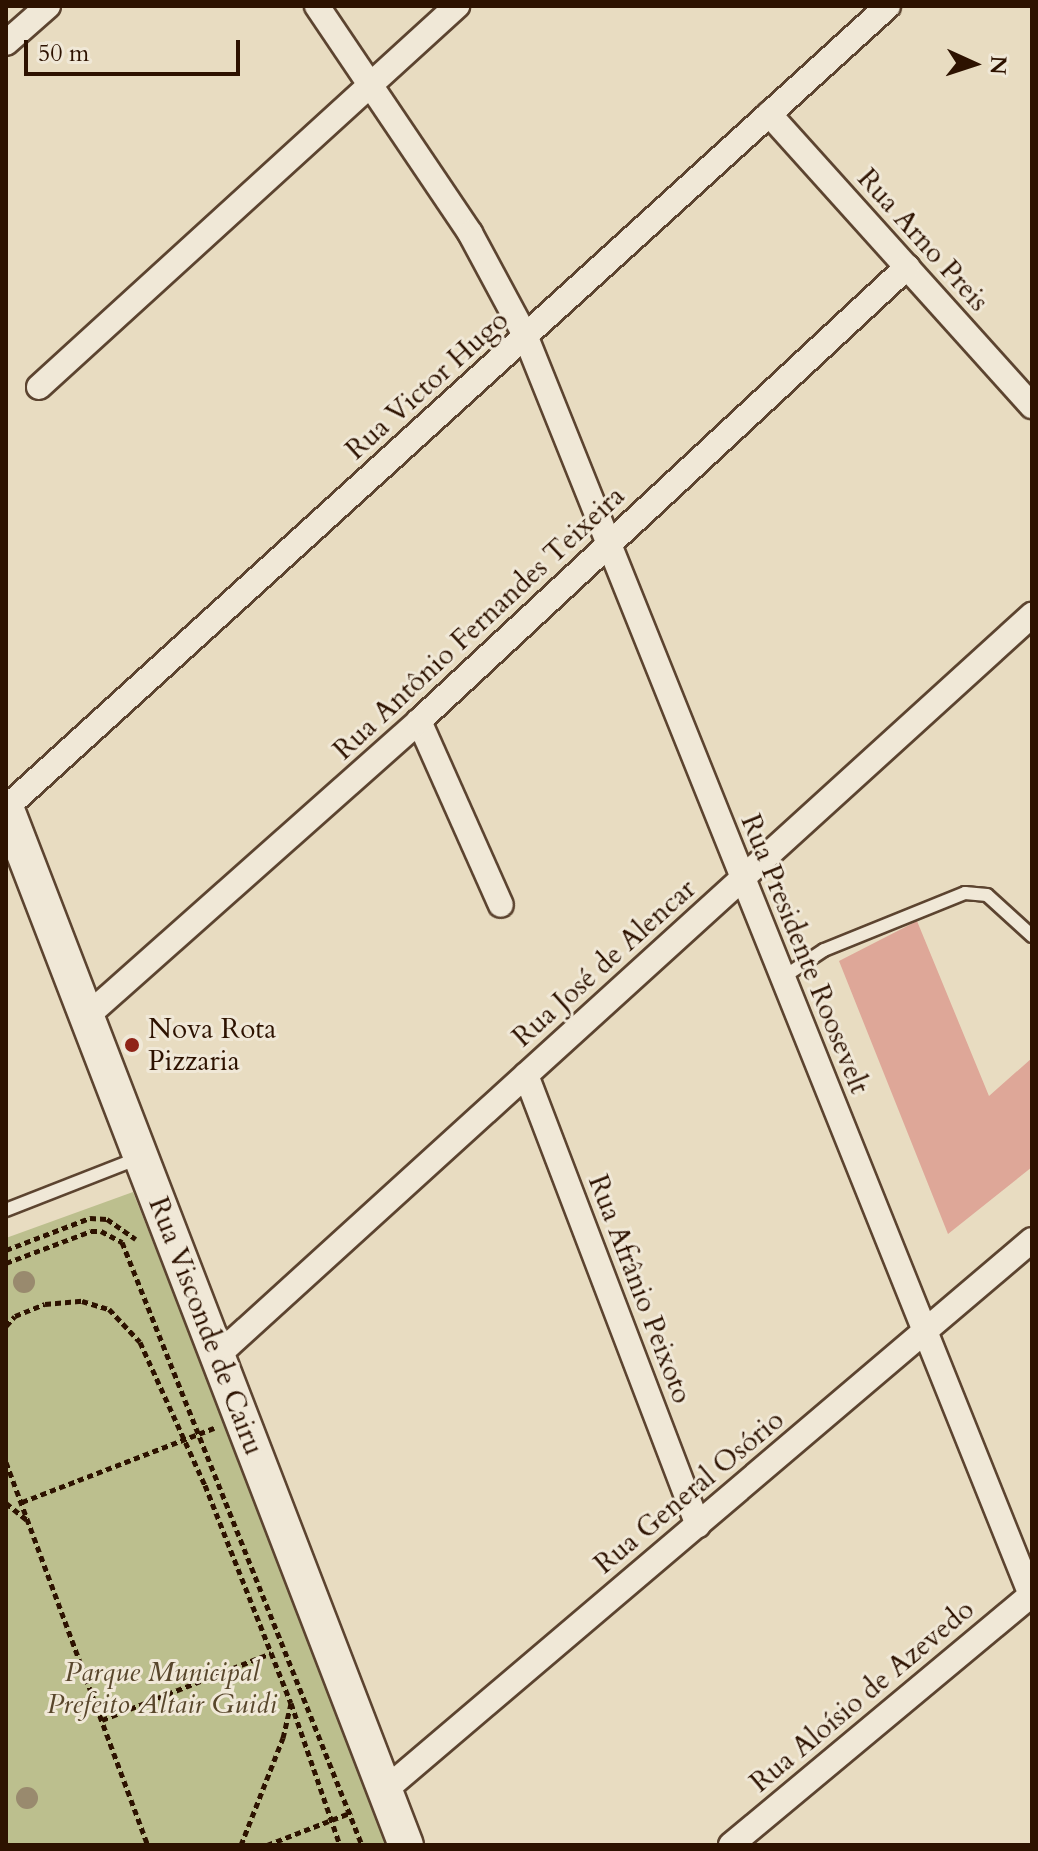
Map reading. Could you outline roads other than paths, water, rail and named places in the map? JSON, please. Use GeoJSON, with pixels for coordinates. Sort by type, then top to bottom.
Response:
{"type":"FeatureCollection","features":[{"type":"Feature","properties":{"kind":"street"},"geometry":{"type":"LineString","coordinates":[[6,43],[48,6]]}},
{"type":"Feature","properties":{"kind":"street","name":"Rua Presidente Roosevelt"},"geometry":{"type":"LineString","coordinates":[[317,6],[470,233],[525,335],[1032,1594]]}},
{"type":"Feature","properties":{"kind":"street"},"geometry":{"type":"LineString","coordinates":[[39,387],[457,6]]}},
{"type":"Feature","properties":{"kind":"street","name":"Rua Victor Hugo"},"geometry":{"type":"LineString","coordinates":[[6,807],[888,6]]}},
{"type":"Feature","properties":{"kind":"street","name":"Rua Arno Preis"},"geometry":{"type":"LineString","coordinates":[[769,114],[1032,406]]}},
{"type":"Feature","properties":{"kind":"street","name":"Rua Antônio Fernandes Teixeira"},"geometry":{"type":"LineString","coordinates":[[87,1016],[419,721],[907,267]]}},
{"type":"Feature","properties":{"kind":"street","name":"Rua José de Alencar"},"geometry":{"type":"LineString","coordinates":[[217,1356],[1032,615]]}},
{"type":"Feature","properties":{"kind":"street"},"geometry":{"type":"LineString","coordinates":[[419,721],[501,905]]}},
{"type":"Feature","properties":{"kind":"street","name":"Rua Visconde de Cairu"},"geometry":{"type":"LineString","coordinates":[[6,807],[217,1356],[227,1423],[406,1845]]}},
{"type":"Feature","properties":{"kind":"street","name":"Rua Afrânio Peixoto"},"geometry":{"type":"LineString","coordinates":[[526,1075],[698,1525]]}},
{"type":"Feature","properties":{"kind":"street","name":"Rua General Osório"},"geometry":{"type":"LineString","coordinates":[[385,1790],[1032,1240]]}},
{"type":"Feature","properties":{"kind":"street","name":"Rua Aloísio de Azevedo"},"geometry":{"type":"LineString","coordinates":[[731,1845],[1032,1594]]}},
{"type":"Feature","properties":{"kind":"lane"},"geometry":{"type":"LineString","coordinates":[[782,978],[824,950],[965,893],[987,895],[1032,936]]}},
{"type":"Feature","properties":{"kind":"lane"},"geometry":{"type":"LineString","coordinates":[[6,1210],[142,1157]]}},
{"type":"Feature","properties":{"kind":"place","name":"Nova Rota Pizzaria"},"geometry":{"type":"Point","coordinates":[132,1045]}},
{"type":"Feature","properties":{"kind":"park label","name":"Parque Municipal Prefeito Altair Guidi"},"geometry":{"type":"Point","coordinates":[162,1688]}}]}
